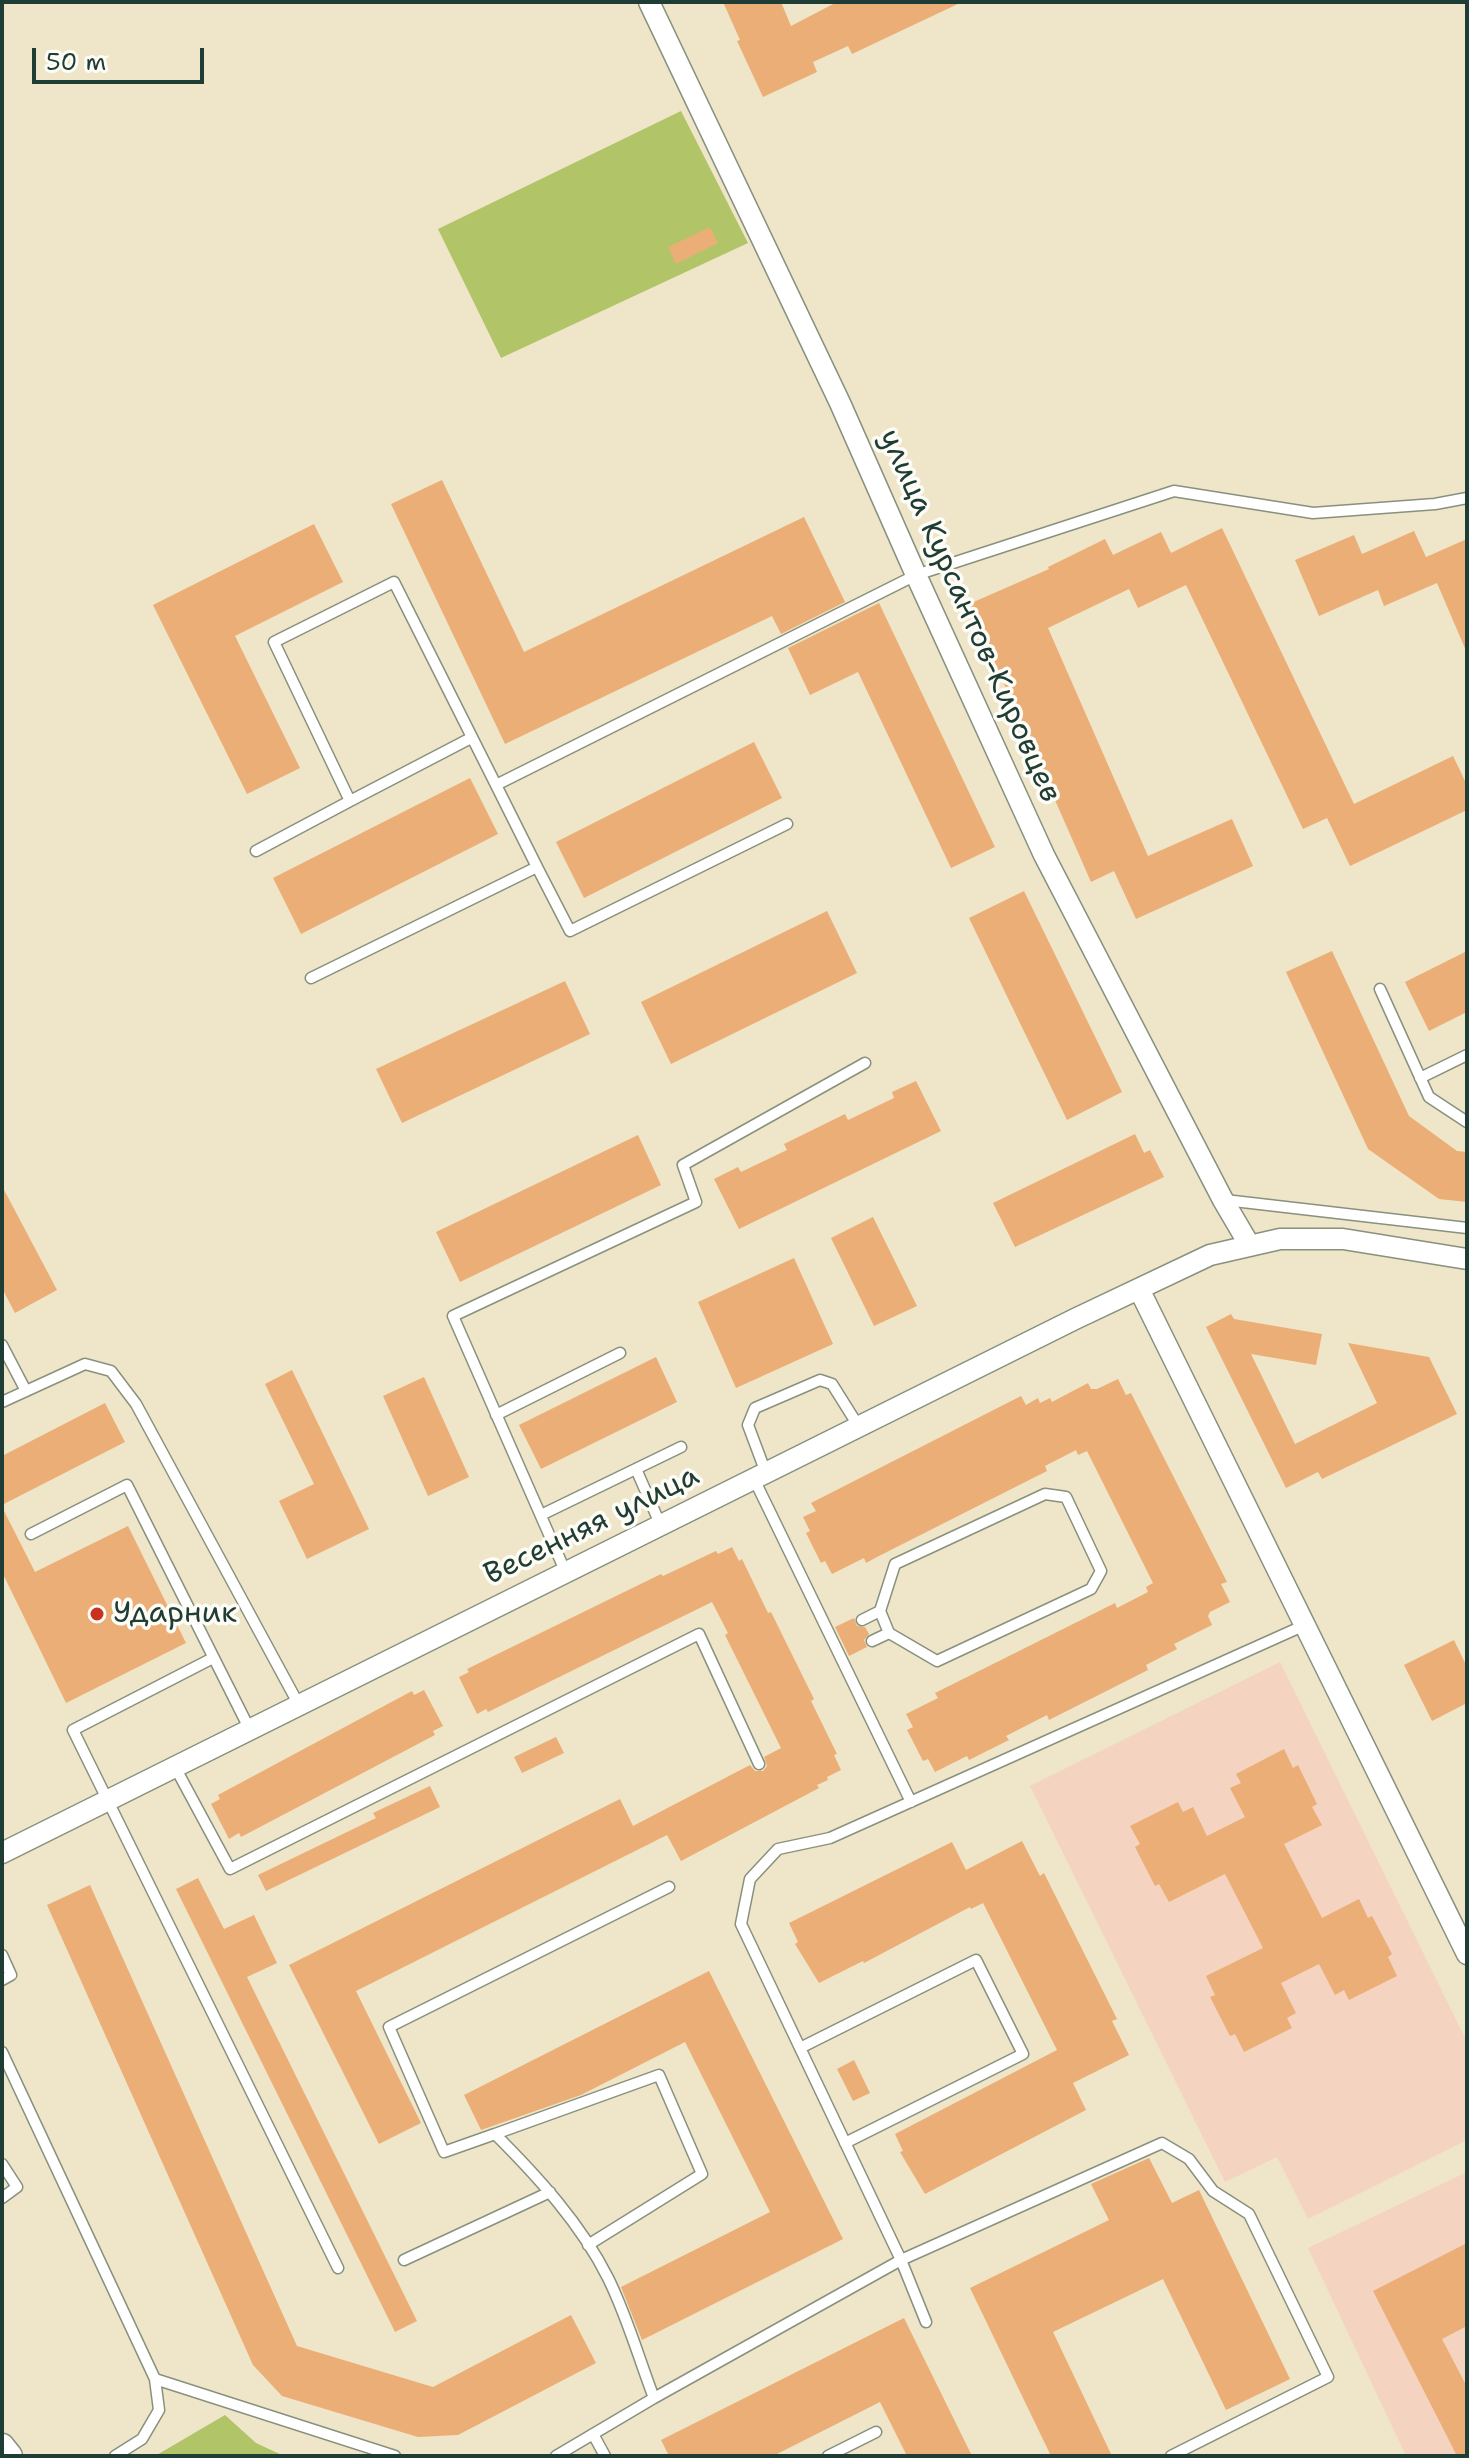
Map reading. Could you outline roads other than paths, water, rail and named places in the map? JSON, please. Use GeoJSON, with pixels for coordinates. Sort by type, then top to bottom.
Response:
{"type":"FeatureCollection","features":[{"type":"Feature","properties":{"kind":"street","name":"улица Курсантов-Кировцев"},"geometry":{"type":"LineString","coordinates":[[649,2],[840,403],[1044,855],[1223,1200],[1250,1246]]}},
{"type":"Feature","properties":{"kind":"street"},"geometry":{"type":"LineString","coordinates":[[1250,1246],[1280,1239],[1343,1239],[1467,1259]]}},
{"type":"Feature","properties":{"kind":"street","name":"Весенняя улица"},"geometry":{"type":"LineString","coordinates":[[2,1853],[1139,1289],[1210,1255],[1250,1246]]}},
{"type":"Feature","properties":{"kind":"street"},"geometry":{"type":"LineString","coordinates":[[1139,1289],[1467,1954]]}},
{"type":"Feature","properties":{"kind":"street"},"geometry":{"type":"LineString","coordinates":[[2,2446],[10,2456]]}},
{"type":"Feature","properties":{"kind":"lane"},"geometry":{"type":"LineString","coordinates":[[496,785],[916,575],[1174,491],[1313,513],[1435,504],[1467,498]]}},
{"type":"Feature","properties":{"kind":"lane"},"geometry":{"type":"LineString","coordinates":[[350,801],[274,642],[394,582],[570,931],[787,824]]}},
{"type":"Feature","properties":{"kind":"lane"},"geometry":{"type":"LineString","coordinates":[[256,851],[471,738]]}},
{"type":"Feature","properties":{"kind":"lane"},"geometry":{"type":"LineString","coordinates":[[311,978],[537,867]]}},
{"type":"Feature","properties":{"kind":"lane"},"geometry":{"type":"LineString","coordinates":[[1380,989],[1429,1097],[1467,1122]]}},
{"type":"Feature","properties":{"kind":"lane"},"geometry":{"type":"LineString","coordinates":[[1420,1078],[1467,1055]]}},
{"type":"Feature","properties":{"kind":"lane"},"geometry":{"type":"LineString","coordinates":[[566,1573],[453,1316],[696,1202],[683,1165],[865,1063]]}},
{"type":"Feature","properties":{"kind":"lane"},"geometry":{"type":"LineString","coordinates":[[1223,1200],[1467,1228]]}},
{"type":"Feature","properties":{"kind":"lane"},"geometry":{"type":"LineString","coordinates":[[2,1345],[26,1391]]}},
{"type":"Feature","properties":{"kind":"lane"},"geometry":{"type":"LineString","coordinates":[[496,1415],[620,1353]]}},
{"type":"Feature","properties":{"kind":"lane"},"geometry":{"type":"LineString","coordinates":[[2,1402],[85,1364],[111,1371],[136,1404],[299,1705]]}},
{"type":"Feature","properties":{"kind":"lane"},"geometry":{"type":"LineString","coordinates":[[859,1427],[832,1384],[820,1380],[755,1408],[748,1425],[760,1476],[911,1802]]}},
{"type":"Feature","properties":{"kind":"lane"},"geometry":{"type":"LineString","coordinates":[[541,1515],[681,1447]]}},
{"type":"Feature","properties":{"kind":"lane"},"geometry":{"type":"LineString","coordinates":[[636,1469],[661,1526]]}},
{"type":"Feature","properties":{"kind":"lane"},"geometry":{"type":"LineString","coordinates":[[31,1534],[127,1485],[250,1730]]}},
{"type":"Feature","properties":{"kind":"lane"},"geometry":{"type":"LineString","coordinates":[[1045,1494],[1066,1497],[1101,1571],[1091,1589],[937,1661],[889,1633],[880,1611],[895,1564],[1045,1494]]}},
{"type":"Feature","properties":{"kind":"lane"},"geometry":{"type":"LineString","coordinates":[[862,1620],[880,1611]]}},
{"type":"Feature","properties":{"kind":"lane"},"geometry":{"type":"LineString","coordinates":[[926,2322],[901,2260],[741,1924],[750,1879],[778,1849],[830,1838],[1305,1625]]}},
{"type":"Feature","properties":{"kind":"lane"},"geometry":{"type":"LineString","coordinates":[[872,1641],[889,1633]]}},
{"type":"Feature","properties":{"kind":"lane"},"geometry":{"type":"LineString","coordinates":[[175,1767],[230,1869],[699,1634],[759,1764]]}},
{"type":"Feature","properties":{"kind":"lane"},"geometry":{"type":"LineString","coordinates":[[213,1658],[73,1730],[338,2268]]}},
{"type":"Feature","properties":{"kind":"lane"},"geometry":{"type":"LineString","coordinates":[[588,2245],[702,2174],[659,2075],[444,2152],[389,2027],[669,1887]]}},
{"type":"Feature","properties":{"kind":"lane"},"geometry":{"type":"LineString","coordinates":[[2,1955],[11,1975],[2,1980]]}},
{"type":"Feature","properties":{"kind":"lane"},"geometry":{"type":"LineString","coordinates":[[800,2048],[976,1960],[1023,2054],[845,2143]]}},
{"type":"Feature","properties":{"kind":"lane"},"geometry":{"type":"LineString","coordinates":[[2,2052],[155,2379],[159,2410],[142,2439],[115,2456]]}},
{"type":"Feature","properties":{"kind":"lane"},"geometry":{"type":"LineString","coordinates":[[495,2134],[550,2192],[608,2278],[654,2398]]}},
{"type":"Feature","properties":{"kind":"lane"},"geometry":{"type":"LineString","coordinates":[[556,2456],[901,2260],[1162,2143],[1189,2159],[1213,2191],[1249,2214],[1328,2377],[1171,2456]]}},
{"type":"Feature","properties":{"kind":"lane"},"geometry":{"type":"LineString","coordinates":[[2,2164],[17,2187],[2,2198]]}},
{"type":"Feature","properties":{"kind":"lane"},"geometry":{"type":"LineString","coordinates":[[404,2260],[550,2192]]}},
{"type":"Feature","properties":{"kind":"lane"},"geometry":{"type":"LineString","coordinates":[[155,2379],[395,2456]]}},
{"type":"Feature","properties":{"kind":"lane"},"geometry":{"type":"LineString","coordinates":[[828,2456],[876,2432]]}},
{"type":"Feature","properties":{"kind":"lane"},"geometry":{"type":"LineString","coordinates":[[593,2434],[605,2456]]}},
{"type":"Feature","properties":{"kind":"place","name":"Ударник"},"geometry":{"type":"Point","coordinates":[97,1614]}}]}
